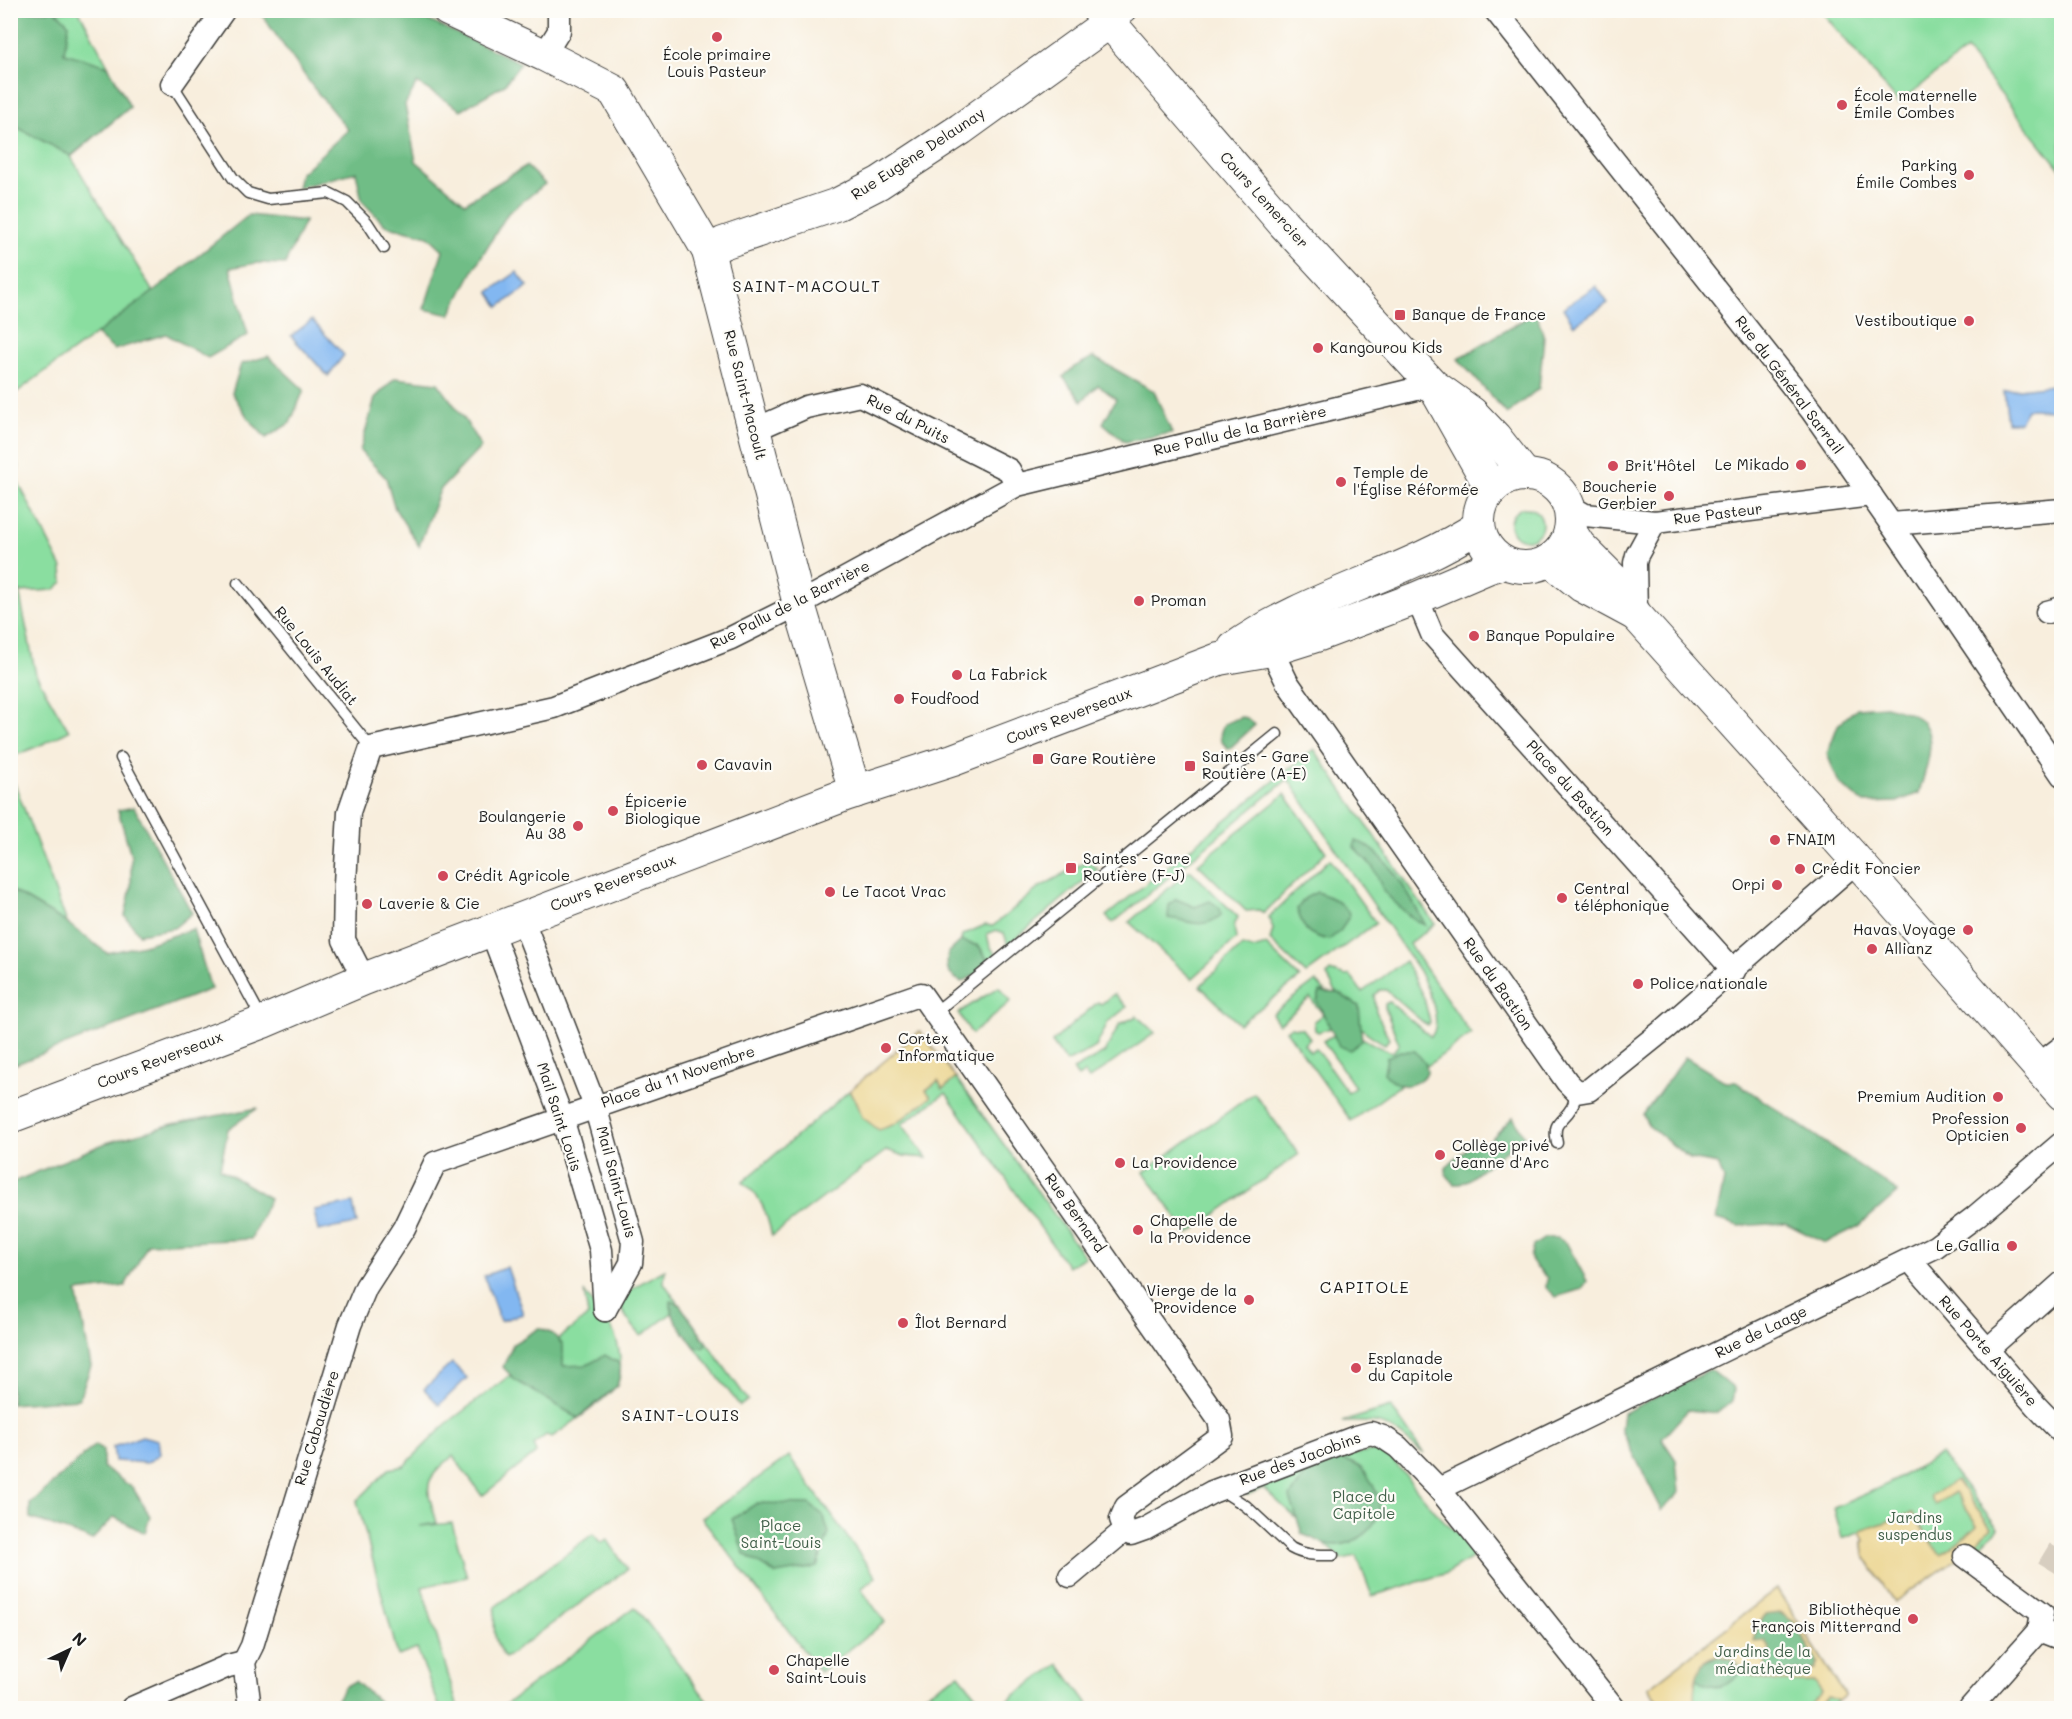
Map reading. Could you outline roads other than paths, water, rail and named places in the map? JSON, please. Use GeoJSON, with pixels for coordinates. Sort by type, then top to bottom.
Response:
{"type":"FeatureCollection","features":[{"type":"Feature","properties":{"kind":"main road","name":"Rue Saint-Macoult"},"geometry":{"type":"LineString","coordinates":[[448,10],[614,91],[708,251],[799,604],[855,792]]}},
{"type":"Feature","properties":{"kind":"main road","name":"Rue Eugène Delaunay"},"geometry":{"type":"LineString","coordinates":[[708,251],[723,243],[838,204],[879,183],[961,129],[1111,15]]}},
{"type":"Feature","properties":{"kind":"main road","name":"Cours Lemercier"},"geometry":{"type":"LineString","coordinates":[[1111,15],[1284,223],[1433,385],[1472,413],[1495,437],[1525,475]]}},
{"type":"Feature","properties":{"kind":"main road","name":"Cours Lemercier"},"geometry":{"type":"LineString","coordinates":[[1433,385],[1493,488]]}},
{"type":"Feature","properties":{"kind":"main road"},"geometry":{"type":"LineString","coordinates":[[1569,518],[1561,549],[1550,560],[1524,567],[1504,563],[1489,550],[1482,538],[1479,526],[1482,506],[1493,488],[1514,476],[1525,475],[1539,477],[1551,483],[1561,493],[1579,545],[1613,579],[1636,615],[1857,861],[2061,1094]]}},
{"type":"Feature","properties":{"kind":"main road","name":"Cours Reverseaux"},"geometry":{"type":"LineString","coordinates":[[1219,659],[1252,635],[1452,544],[1479,526]]}},
{"type":"Feature","properties":{"kind":"main road"},"geometry":{"type":"LineString","coordinates":[[1550,560],[1582,586],[1636,615]]}},
{"type":"Feature","properties":{"kind":"main road","name":"Cours Reverseaux"},"geometry":{"type":"LineString","coordinates":[[10,1117],[263,1022],[364,979],[855,792],[953,760],[1219,659],[1271,650],[1319,635],[1417,598],[1486,568],[1504,563]]}},
{"type":"Feature","properties":{"kind":"street"},"geometry":{"type":"LineString","coordinates":[[172,84],[224,10]]}},
{"type":"Feature","properties":{"kind":"street"},"geometry":{"type":"LineString","coordinates":[[544,55],[559,31],[558,10]]}},
{"type":"Feature","properties":{"kind":"street","name":"Rue du Général Sarrail"},"geometry":{"type":"LineString","coordinates":[[1495,10],[1812,411],[1892,524],[2061,775]]}},
{"type":"Feature","properties":{"kind":"street","name":"Rue Pallu de la Barrière"},"geometry":{"type":"LineString","coordinates":[[371,748],[554,707],[731,638],[799,604],[1017,485],[1433,385]]}},
{"type":"Feature","properties":{"kind":"street","name":"Rue du Puits"},"geometry":{"type":"LineString","coordinates":[[754,430],[806,407],[860,395],[1009,470],[1017,485]]}},
{"type":"Feature","properties":{"kind":"street","name":"Rue Pasteur"},"geometry":{"type":"LineString","coordinates":[[1569,518],[1584,515],[1655,522],[1871,495]]}},
{"type":"Feature","properties":{"kind":"street"},"geometry":{"type":"LineString","coordinates":[[1892,524],[2061,510]]}},
{"type":"Feature","properties":{"kind":"street"},"geometry":{"type":"LineString","coordinates":[[1636,615],[1635,563],[1655,522]]}},
{"type":"Feature","properties":{"kind":"street"},"geometry":{"type":"LineString","coordinates":[[1271,650],[1269,641],[1271,638],[1323,617],[1329,611],[1336,596]]}},
{"type":"Feature","properties":{"kind":"street","name":"Place du Bastion"},"geometry":{"type":"LineString","coordinates":[[1417,598],[1432,634],[1734,971]]}},
{"type":"Feature","properties":{"kind":"street","name":"Rue du Bastion"},"geometry":{"type":"LineString","coordinates":[[1271,650],[1287,682],[1567,1082],[1577,1092]]}},
{"type":"Feature","properties":{"kind":"street"},"geometry":{"type":"LineString","coordinates":[[364,979],[344,940],[345,884],[349,812],[371,748]]}},
{"type":"Feature","properties":{"kind":"street"},"geometry":{"type":"LineString","coordinates":[[1577,1092],[1589,1090],[1666,1029],[1857,861]]}},
{"type":"Feature","properties":{"kind":"street","name":"Mail Saint-Louis"},"geometry":{"type":"LineString","coordinates":[[522,918],[595,1106],[633,1242],[630,1263],[605,1310]]}},
{"type":"Feature","properties":{"kind":"street","name":"Mail Saint Louis"},"geometry":{"type":"LineString","coordinates":[[491,930],[562,1118],[601,1250],[605,1310]]}},
{"type":"Feature","properties":{"kind":"street","name":"Rue Bernard"},"geometry":{"type":"LineString","coordinates":[[921,994],[1219,1420],[1222,1436],[1126,1507],[1121,1519],[1125,1530]]}},
{"type":"Feature","properties":{"kind":"street","name":"Place du 11 Novembre"},"geometry":{"type":"LineString","coordinates":[[435,1163],[921,994]]}},
{"type":"Feature","properties":{"kind":"street"},"geometry":{"type":"LineString","coordinates":[[2037,1066],[2061,1047]]}},
{"type":"Feature","properties":{"kind":"street","name":"Rue de Laage"},"geometry":{"type":"LineString","coordinates":[[1439,1489],[1926,1257],[2061,1143]]}},
{"type":"Feature","properties":{"kind":"street","name":"Rue Cabaudière"},"geometry":{"type":"LineString","coordinates":[[244,1662],[252,1646],[350,1325],[366,1287],[404,1228],[435,1163]]}},
{"type":"Feature","properties":{"kind":"street","name":"Rue Porte Aiguière"},"geometry":{"type":"LineString","coordinates":[[1926,1257],[1988,1349],[2061,1433]]}},
{"type":"Feature","properties":{"kind":"street"},"geometry":{"type":"LineString","coordinates":[[1988,1349],[2061,1283]]}},
{"type":"Feature","properties":{"kind":"street","name":"Rue des Jacobins"},"geometry":{"type":"LineString","coordinates":[[1125,1530],[1131,1534],[1145,1530],[1212,1492],[1253,1475],[1371,1433],[1383,1437],[1398,1447],[1439,1489],[1614,1708]]}},
{"type":"Feature","properties":{"kind":"street"},"geometry":{"type":"LineString","coordinates":[[1070,1576],[1125,1530]]}},
{"type":"Feature","properties":{"kind":"street"},"geometry":{"type":"LineString","coordinates":[[1965,1556],[2042,1613],[2039,1630],[1970,1708]]}},
{"type":"Feature","properties":{"kind":"street"},"geometry":{"type":"LineString","coordinates":[[2039,1630],[2061,1639]]}},
{"type":"Feature","properties":{"kind":"street"},"geometry":{"type":"LineString","coordinates":[[132,1708],[228,1666],[244,1662],[250,1708]]}},
{"type":"Feature","properties":{"kind":"lane"},"geometry":{"type":"LineString","coordinates":[[172,84],[233,178],[248,193],[268,200],[329,193],[347,202],[367,222],[384,248]]}},
{"type":"Feature","properties":{"kind":"lane","name":"Rue Louis Audiat"},"geometry":{"type":"LineString","coordinates":[[238,584],[371,748]]}},
{"type":"Feature","properties":{"kind":"lane"},"geometry":{"type":"LineString","coordinates":[[934,1013],[1276,734]]}},
{"type":"Feature","properties":{"kind":"lane"},"geometry":{"type":"LineString","coordinates":[[121,758],[263,1022]]}},
{"type":"Feature","properties":{"kind":"lane"},"geometry":{"type":"LineString","coordinates":[[1557,1143],[1554,1130],[1557,1123],[1571,1108],[1577,1092]]}},
{"type":"Feature","properties":{"kind":"lane"},"geometry":{"type":"LineString","coordinates":[[1220,1489],[1246,1506],[1291,1548],[1300,1553],[1312,1555],[1333,1555]]}},
{"type":"Feature","properties":{"kind":"water"},"geometry":{"type":"Polygon","coordinates":[[[517,272],[528,286],[499,307],[489,292],[517,272]]]}},
{"type":"Feature","properties":{"kind":"water"},"geometry":{"type":"Polygon","coordinates":[[[1596,286],[1608,303],[1574,325],[1563,308],[1596,286]]]}},
{"type":"Feature","properties":{"kind":"water"},"geometry":{"type":"Polygon","coordinates":[[[312,320],[344,355],[328,376],[291,336],[312,320]]]}},
{"type":"Feature","properties":{"kind":"water"},"geometry":{"type":"Polygon","coordinates":[[[2052,385],[2054,410],[2027,409],[2020,422],[2008,422],[2004,391],[2052,385]]]}},
{"type":"Feature","properties":{"kind":"water"},"geometry":{"type":"Polygon","coordinates":[[[353,1203],[357,1224],[318,1231],[314,1210],[353,1203]]]}},
{"type":"Feature","properties":{"kind":"water"},"geometry":{"type":"Polygon","coordinates":[[[507,1267],[523,1314],[500,1321],[484,1276],[507,1267]]]}},
{"type":"Feature","properties":{"kind":"water"},"geometry":{"type":"Polygon","coordinates":[[[452,1363],[467,1378],[439,1405],[424,1389],[452,1363]]]}},
{"type":"Feature","properties":{"kind":"water"},"geometry":{"type":"Polygon","coordinates":[[[142,1436],[158,1440],[160,1454],[147,1463],[115,1461],[113,1447],[142,1436]]]}},
{"type":"Feature","properties":{"kind":"tunnel"},"geometry":{"type":"LineString","coordinates":[[2044,1553],[2062,1564]]}},
{"type":"Feature","properties":{"kind":"place","name":"École primaire Louis Pasteur"},"geometry":{"type":"Point","coordinates":[717,37]}},
{"type":"Feature","properties":{"kind":"place","name":"École maternelle Émile Combes"},"geometry":{"type":"Point","coordinates":[1842,105]}},
{"type":"Feature","properties":{"kind":"place","name":"Parking Émile Combes"},"geometry":{"type":"Point","coordinates":[1969,175]}},
{"type":"Feature","properties":{"kind":"place","name":"Banque de France"},"geometry":{"type":"Point","coordinates":[1400,315]}},
{"type":"Feature","properties":{"kind":"place","name":"Vestiboutique"},"geometry":{"type":"Point","coordinates":[1969,321]}},
{"type":"Feature","properties":{"kind":"place","name":"Kangourou Kids"},"geometry":{"type":"Point","coordinates":[1318,348]}},
{"type":"Feature","properties":{"kind":"place","name":"Le Mikado"},"geometry":{"type":"Point","coordinates":[1801,465]}},
{"type":"Feature","properties":{"kind":"place","name":"Brit'Hôtel"},"geometry":{"type":"Point","coordinates":[1613,466]}},
{"type":"Feature","properties":{"kind":"place","name":"Temple de l'Église Réformée"},"geometry":{"type":"Point","coordinates":[1341,482]}},
{"type":"Feature","properties":{"kind":"place","name":"Boucherie Gerbier"},"geometry":{"type":"Point","coordinates":[1669,496]}},
{"type":"Feature","properties":{"kind":"place","name":"Proman"},"geometry":{"type":"Point","coordinates":[1139,601]}},
{"type":"Feature","properties":{"kind":"place","name":"Banque Populaire"},"geometry":{"type":"Point","coordinates":[1474,636]}},
{"type":"Feature","properties":{"kind":"place","name":"La Fabrick"},"geometry":{"type":"Point","coordinates":[957,675]}},
{"type":"Feature","properties":{"kind":"place","name":"Foudfood"},"geometry":{"type":"Point","coordinates":[899,699]}},
{"type":"Feature","properties":{"kind":"place","name":"Gare Routière"},"geometry":{"type":"Point","coordinates":[1038,759]}},
{"type":"Feature","properties":{"kind":"place","name":"Cavavin"},"geometry":{"type":"Point","coordinates":[702,765]}},
{"type":"Feature","properties":{"kind":"place","name":"Saintes - Gare Routière (A-E)"},"geometry":{"type":"Point","coordinates":[1190,766]}},
{"type":"Feature","properties":{"kind":"place","name":"Épicerie Biologique"},"geometry":{"type":"Point","coordinates":[613,811]}},
{"type":"Feature","properties":{"kind":"place","name":"Boulangerie Au 38"},"geometry":{"type":"Point","coordinates":[578,826]}},
{"type":"Feature","properties":{"kind":"place","name":"FNAIM"},"geometry":{"type":"Point","coordinates":[1775,840]}},
{"type":"Feature","properties":{"kind":"place","name":"Saintes - Gare Routière (F-J)"},"geometry":{"type":"Point","coordinates":[1071,868]}},
{"type":"Feature","properties":{"kind":"place","name":"Crédit Foncier"},"geometry":{"type":"Point","coordinates":[1800,869]}},
{"type":"Feature","properties":{"kind":"place","name":"Crédit Agricole"},"geometry":{"type":"Point","coordinates":[443,876]}},
{"type":"Feature","properties":{"kind":"place","name":"Orpi"},"geometry":{"type":"Point","coordinates":[1777,885]}},
{"type":"Feature","properties":{"kind":"place","name":"Le Tacot Vrac"},"geometry":{"type":"Point","coordinates":[830,892]}},
{"type":"Feature","properties":{"kind":"place","name":"Central téléphonique"},"geometry":{"type":"Point","coordinates":[1562,898]}},
{"type":"Feature","properties":{"kind":"place","name":"Laverie & Cie"},"geometry":{"type":"Point","coordinates":[367,904]}},
{"type":"Feature","properties":{"kind":"place","name":"Havas Voyage"},"geometry":{"type":"Point","coordinates":[1968,930]}},
{"type":"Feature","properties":{"kind":"place","name":"Allianz"},"geometry":{"type":"Point","coordinates":[1872,949]}},
{"type":"Feature","properties":{"kind":"place","name":"Police nationale"},"geometry":{"type":"Point","coordinates":[1638,984]}},
{"type":"Feature","properties":{"kind":"place","name":"Cortex Informatique"},"geometry":{"type":"Point","coordinates":[886,1048]}},
{"type":"Feature","properties":{"kind":"place","name":"Premium Audition"},"geometry":{"type":"Point","coordinates":[1998,1097]}},
{"type":"Feature","properties":{"kind":"place","name":"Profession Opticien"},"geometry":{"type":"Point","coordinates":[2021,1128]}},
{"type":"Feature","properties":{"kind":"place","name":"Collège privé Jeanne d'Arc"},"geometry":{"type":"Point","coordinates":[1440,1155]}},
{"type":"Feature","properties":{"kind":"place","name":"La Providence"},"geometry":{"type":"Point","coordinates":[1120,1163]}},
{"type":"Feature","properties":{"kind":"place","name":"Chapelle de la Providence"},"geometry":{"type":"Point","coordinates":[1138,1230]}},
{"type":"Feature","properties":{"kind":"place","name":"Le Gallia"},"geometry":{"type":"Point","coordinates":[2012,1246]}},
{"type":"Feature","properties":{"kind":"place","name":"Vierge de la Providence"},"geometry":{"type":"Point","coordinates":[1249,1300]}},
{"type":"Feature","properties":{"kind":"place","name":"Îlot Bernard"},"geometry":{"type":"Point","coordinates":[903,1323]}},
{"type":"Feature","properties":{"kind":"place","name":"Esplanade du Capitole"},"geometry":{"type":"Point","coordinates":[1356,1368]}},
{"type":"Feature","properties":{"kind":"place","name":"Bibliothèque François Mitterrand"},"geometry":{"type":"Point","coordinates":[1913,1619]}},
{"type":"Feature","properties":{"kind":"place","name":"Chapelle Saint-Louis"},"geometry":{"type":"Point","coordinates":[774,1670]}},
{"type":"Feature","properties":{"kind":"district","name":"SAINT-MACOULT"},"geometry":{"type":"Point","coordinates":[807,286]}},
{"type":"Feature","properties":{"kind":"district","name":"CAPITOLE"},"geometry":{"type":"Point","coordinates":[1365,1287]}},
{"type":"Feature","properties":{"kind":"district","name":"SAINT-LOUIS"},"geometry":{"type":"Point","coordinates":[681,1415]}},
{"type":"Feature","properties":{"kind":"park label","name":"Place du Capitole"},"geometry":{"type":"Point","coordinates":[1364,1506]}},
{"type":"Feature","properties":{"kind":"park label","name":"Jardins suspendus"},"geometry":{"type":"Point","coordinates":[1915,1526]}},
{"type":"Feature","properties":{"kind":"park label","name":"Place Saint-Louis"},"geometry":{"type":"Point","coordinates":[781,1534]}},
{"type":"Feature","properties":{"kind":"park label","name":"Jardins de la médiathèque"},"geometry":{"type":"Point","coordinates":[1763,1660]}}]}
